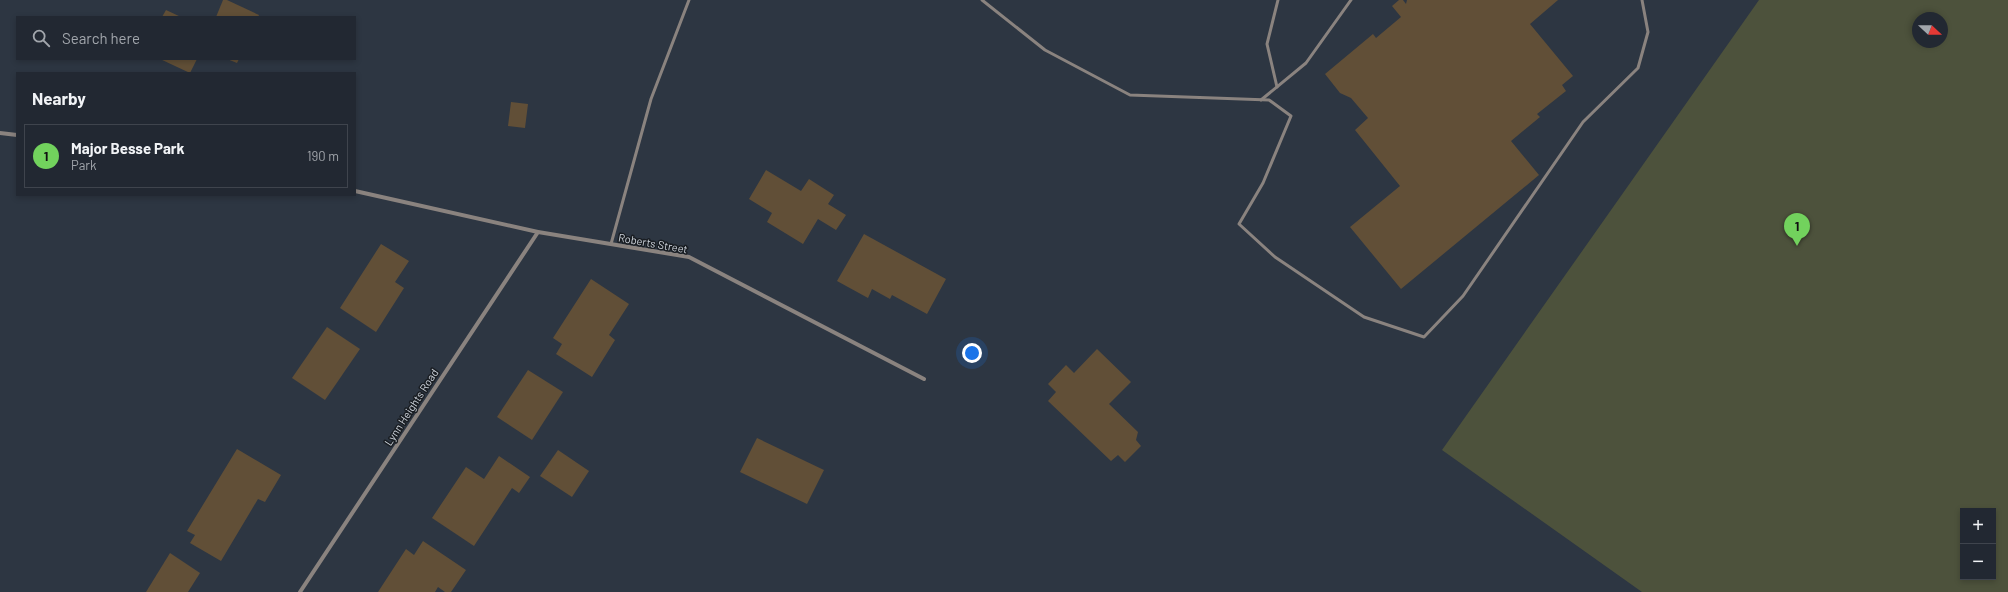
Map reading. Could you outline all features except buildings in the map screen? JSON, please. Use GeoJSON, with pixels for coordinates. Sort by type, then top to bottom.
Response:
{"type":"FeatureCollection","features":[{"type":"Feature","properties":{"kind":"street"},"geometry":{"type":"LineString","coordinates":[[0,133],[16,135]]}},
{"type":"Feature","properties":{"kind":"street","name":"Roberts Street"},"geometry":{"type":"LineString","coordinates":[[356,191],[538,232],[689,257],[924,379]]}},
{"type":"Feature","properties":{"kind":"street","name":"Lynn Heights Road"},"geometry":{"type":"LineString","coordinates":[[300,592],[538,232]]}},
{"type":"Feature","properties":{"kind":"lane"},"geometry":{"type":"LineString","coordinates":[[612,244],[651,99],[689,0]]}},
{"type":"Feature","properties":{"kind":"lane"},"geometry":{"type":"LineString","coordinates":[[982,0],[1045,50],[1130,96],[1269,100],[1291,116],[1263,183],[1238,224],[1275,257],[1364,317],[1424,337],[1463,296],[1583,122],[1638,68],[1648,32],[1642,0]]}},
{"type":"Feature","properties":{"kind":"lane"},"geometry":{"type":"LineString","coordinates":[[1278,0],[1267,44],[1278,87]]}},
{"type":"Feature","properties":{"kind":"lane"},"geometry":{"type":"LineString","coordinates":[[1261,100],[1306,63],[1352,0]]}},
{"type":"Feature","properties":{"kind":"green space"},"geometry":{"type":"Polygon","coordinates":[[[1759,0],[2008,0],[2008,592],[1642,592],[1442,450],[1759,0]]]}},
{"type":"Feature","properties":{"kind":"place","name":"Major Besse Park"},"geometry":{"type":"Point","coordinates":[1797,246]}}]}
